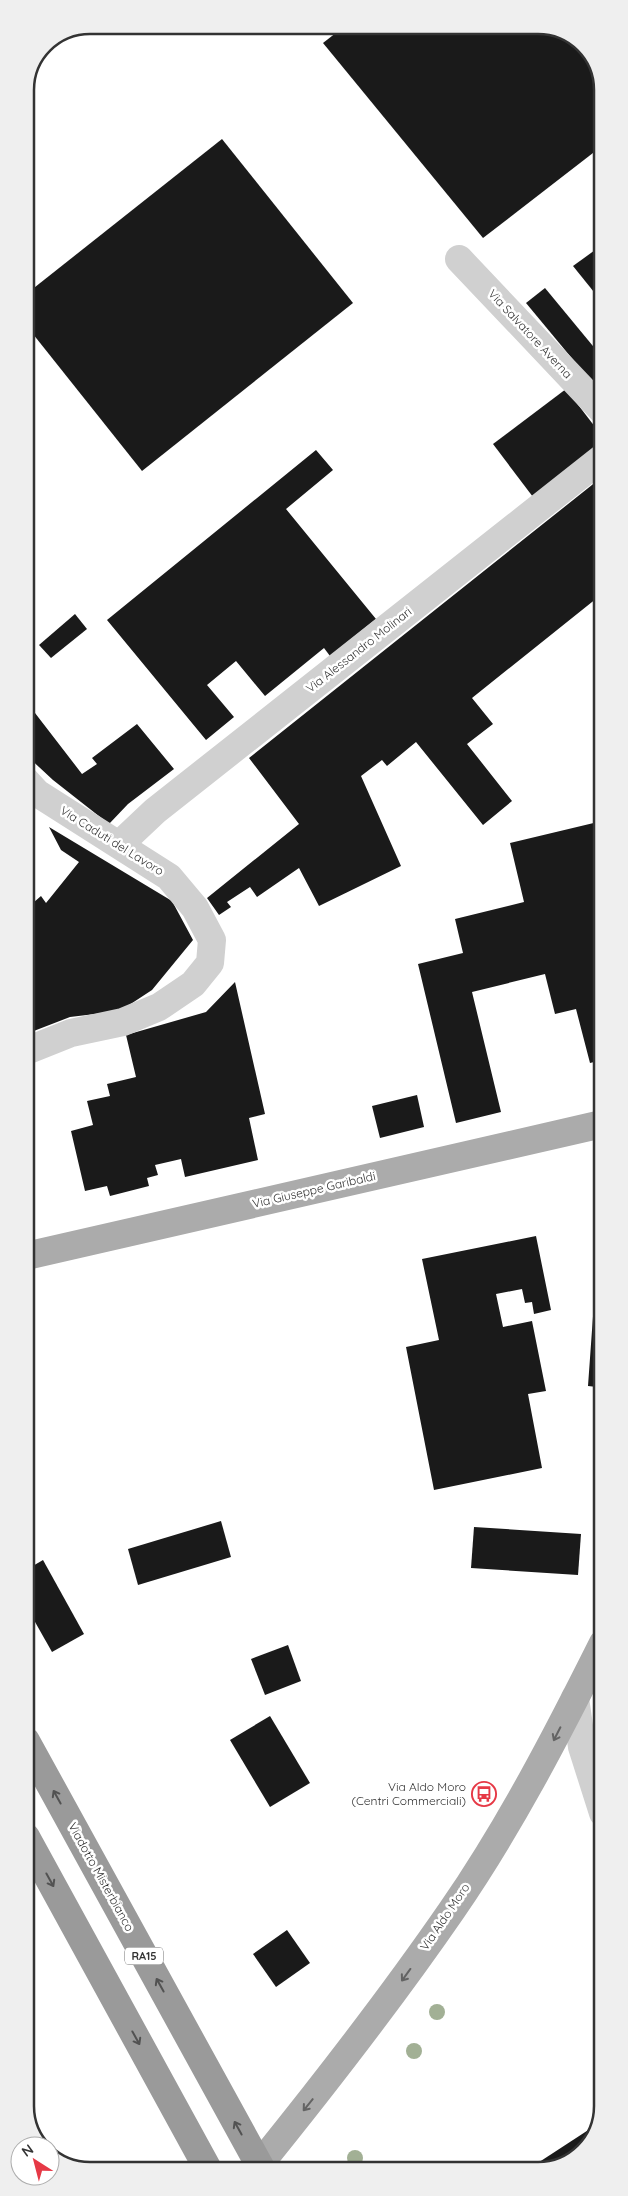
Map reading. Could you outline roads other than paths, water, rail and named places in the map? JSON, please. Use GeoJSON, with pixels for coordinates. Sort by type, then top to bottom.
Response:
{"type":"FeatureCollection","features":[{"type":"Feature","properties":{"kind":"highway","name":"Viadotto Misterbianco"},"geometry":{"type":"LineString","coordinates":[[34,1756],[258,2162]]}},
{"type":"Feature","properties":{"kind":"highway"},"geometry":{"type":"LineString","coordinates":[[34,1852],[205,2162]]}},
{"type":"Feature","properties":{"kind":"main road","name":"Via Giuseppe Garibaldi"},"geometry":{"type":"LineString","coordinates":[[34,1254],[594,1126]]}},
{"type":"Feature","properties":{"kind":"main road","name":"Via Aldo Moro"},"geometry":{"type":"LineString","coordinates":[[261,2162],[344,2060],[453,1909],[535,1777],[594,1661]]}},
{"type":"Feature","properties":{"kind":"street","name":"Via Salvatore Averna"},"geometry":{"type":"LineString","coordinates":[[459,259],[594,402]]}},
{"type":"Feature","properties":{"kind":"street","name":"Via Alessandro Molinari"},"geometry":{"type":"LineString","coordinates":[[120,844],[154,811],[594,464]]}},
{"type":"Feature","properties":{"kind":"street","name":"Via Caduti del Lavoro"},"geometry":{"type":"LineString","coordinates":[[34,789],[169,877],[195,908],[212,940],[210,963],[193,984],[159,1007],[123,1022],[71,1034],[34,1048]]}},
{"type":"Feature","properties":{"kind":"street"},"geometry":{"type":"LineString","coordinates":[[575,1698],[582,1746],[594,1784]]}},
{"type":"Feature","properties":{"kind":"place","name":"Via Aldo Moro (Centri Commerciali)"},"geometry":{"type":"Point","coordinates":[484,1794]}}]}
